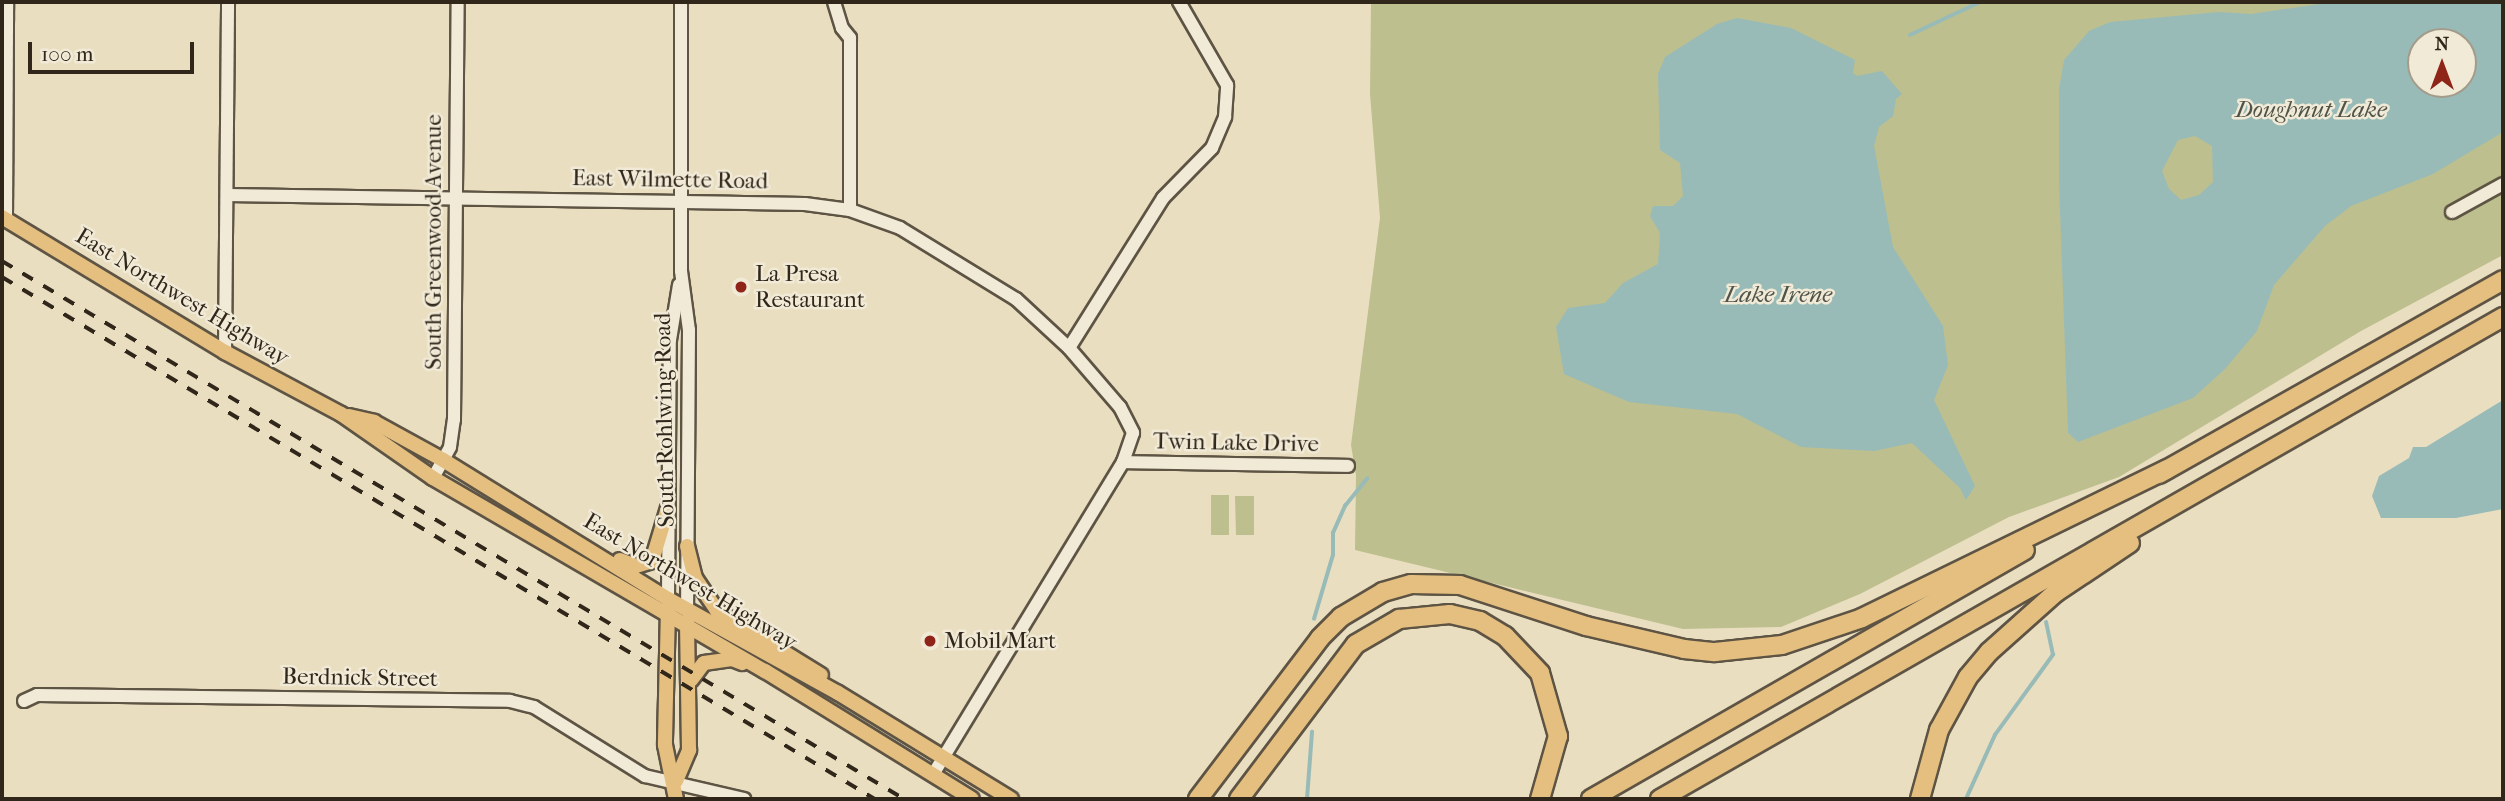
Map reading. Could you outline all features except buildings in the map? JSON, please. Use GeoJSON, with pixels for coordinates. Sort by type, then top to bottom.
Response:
{"type":"FeatureCollection","features":[{"type":"Feature","properties":{"kind":"highway"},"geometry":{"type":"LineString","coordinates":[[1591,799],[2503,280]]}},
{"type":"Feature","properties":{"kind":"highway"},"geometry":{"type":"LineString","coordinates":[[1660,799],[2503,317]]}},
{"type":"Feature","properties":{"kind":"highway"},"geometry":{"type":"LineString","coordinates":[[1920,799],[1939,730],[1968,677],[1989,652],[2055,593],[2264,454]]}},
{"type":"Feature","properties":{"kind":"highway"},"geometry":{"type":"LineString","coordinates":[[1198,799],[1320,638],[1341,617],[1383,592],[1411,584],[1460,585],[1586,626],[1684,649],[1715,652],[1782,645],[1861,618],[2167,469]]}},
{"type":"Feature","properties":{"kind":"highway"},"geometry":{"type":"LineString","coordinates":[[1239,799],[1356,644],[1399,619],[1450,614],[1480,621],[1505,636],[1540,673],[1558,736],[1540,799]]}},
{"type":"Feature","properties":{"kind":"main road","name":"East Northwest Highway"},"geometry":{"type":"LineString","coordinates":[[4,218],[225,352],[341,414],[433,478],[765,671],[972,799]]}},
{"type":"Feature","properties":{"kind":"main road","name":"East Northwest Highway"},"geometry":{"type":"LineString","coordinates":[[341,414],[374,422],[443,460],[603,555],[668,599],[838,693],[1011,799]]}},
{"type":"Feature","properties":{"kind":"main road"},"geometry":{"type":"LineString","coordinates":[[603,555],[636,566],[652,561],[668,508]]}},
{"type":"Feature","properties":{"kind":"main road"},"geometry":{"type":"LineString","coordinates":[[687,546],[695,578],[717,611],[827,678],[838,693]]}},
{"type":"Feature","properties":{"kind":"main road"},"geometry":{"type":"LineString","coordinates":[[668,599],[665,745],[676,781],[676,799]]}},
{"type":"Feature","properties":{"kind":"main road"},"geometry":{"type":"LineString","coordinates":[[676,781],[689,750],[691,680],[687,610]]}},
{"type":"Feature","properties":{"kind":"main road"},"geometry":{"type":"LineString","coordinates":[[691,680],[704,663],[719,659],[765,671]]}},
{"type":"Feature","properties":{"kind":"street"},"geometry":{"type":"LineString","coordinates":[[4,218],[7,2]]}},
{"type":"Feature","properties":{"kind":"street"},"geometry":{"type":"LineString","coordinates":[[225,352],[228,2]]}},
{"type":"Feature","properties":{"kind":"street","name":"South Greenwood Avenue"},"geometry":{"type":"LineString","coordinates":[[433,478],[443,460],[454,420],[458,2]]}},
{"type":"Feature","properties":{"kind":"street","name":"South Rohlwing Road"},"geometry":{"type":"LineString","coordinates":[[681,2],[681,271],[689,330],[687,610]]}},
{"type":"Feature","properties":{"kind":"street"},"geometry":{"type":"LineString","coordinates":[[834,2],[842,28],[850,38],[850,211]]}},
{"type":"Feature","properties":{"kind":"street"},"geometry":{"type":"LineString","coordinates":[[1069,348],[1163,198],[1212,148],[1225,117],[1227,85],[1179,2]]}},
{"type":"Feature","properties":{"kind":"street"},"geometry":{"type":"LineString","coordinates":[[2452,212],[2503,184]]}},
{"type":"Feature","properties":{"kind":"street","name":"East Wilmette Road"},"geometry":{"type":"LineString","coordinates":[[227,195],[681,200],[850,211],[900,228],[985,277],[1069,348],[1120,407],[1133,433],[1123,462],[933,775]]}},
{"type":"Feature","properties":{"kind":"street","name":"South Rohlwing Road"},"geometry":{"type":"LineString","coordinates":[[668,599],[670,340],[681,271]]}},
{"type":"Feature","properties":{"kind":"street","name":"Twin Lake Drive"},"geometry":{"type":"LineString","coordinates":[[1123,462],[1348,466]]}},
{"type":"Feature","properties":{"kind":"street","name":"Berdnick Street"},"geometry":{"type":"LineString","coordinates":[[24,701],[37,695],[510,701],[534,707],[645,776],[676,781],[744,799]]}},
{"type":"Feature","properties":{"kind":"green space"},"geometry":{"type":"Polygon","coordinates":[[[1371,2],[2503,2],[2503,255],[2361,331],[2119,477],[2009,517],[1860,594],[1781,627],[1683,629],[1355,550],[1356,475],[1351,445],[1380,218],[1370,94],[1371,2]]]}},
{"type":"Feature","properties":{"kind":"green space"},"geometry":{"type":"Polygon","coordinates":[[[1211,495],[1229,495],[1229,535],[1211,535],[1211,495]]]}},
{"type":"Feature","properties":{"kind":"green space"},"geometry":{"type":"Polygon","coordinates":[[[1235,496],[1254,496],[1254,535],[1236,535],[1235,496]]]}},
{"type":"Feature","properties":{"kind":"water","name":"Doughnut Lake"},"geometry":{"type":"Polygon","coordinates":[[[2333,2],[2503,2],[2503,132],[2433,174],[2351,206],[2325,226],[2274,285],[2257,331],[2225,369],[2193,398],[2078,442],[2068,433],[2059,182],[2059,89],[2064,60],[2089,31],[2110,22],[2219,12],[2251,14],[2333,2]],[[2195,136],[2178,140],[2162,171],[2169,189],[2181,200],[2199,195],[2213,182],[2212,146],[2195,136]]]}},
{"type":"Feature","properties":{"kind":"water","name":"Lake Irene"},"geometry":{"type":"Polygon","coordinates":[[[1737,18],[1791,28],[1855,60],[1853,73],[1857,76],[1882,71],[1902,94],[1896,99],[1893,116],[1879,127],[1874,146],[1893,247],[1943,326],[1948,365],[1934,400],[1975,486],[1966,500],[1960,488],[1912,443],[1874,451],[1801,447],[1737,414],[1629,402],[1564,374],[1556,327],[1568,308],[1605,303],[1623,283],[1658,264],[1660,233],[1650,216],[1653,206],[1673,206],[1683,196],[1680,163],[1660,150],[1658,74],[1665,57],[1717,24],[1737,18]]]}},
{"type":"Feature","properties":{"kind":"water"},"geometry":{"type":"Polygon","coordinates":[[[2503,400],[2503,509],[2456,518],[2381,518],[2372,496],[2379,476],[2409,458],[2413,447],[2426,447],[2503,400]]]}},
{"type":"Feature","properties":{"kind":"waterway"},"geometry":{"type":"LineString","coordinates":[[1910,35],[1980,2]]}},
{"type":"Feature","properties":{"kind":"waterway"},"geometry":{"type":"LineString","coordinates":[[1314,619],[1333,555],[1333,533],[1345,506],[1367,479]]}},
{"type":"Feature","properties":{"kind":"waterway"},"geometry":{"type":"LineString","coordinates":[[1966,799],[1995,735],[2053,655],[2046,623]]}},
{"type":"Feature","properties":{"kind":"waterway"},"geometry":{"type":"LineString","coordinates":[[1307,799],[1312,732]]}},
{"type":"Feature","properties":{"kind":"railway"},"geometry":{"type":"LineString","coordinates":[[2,261],[904,799]]}},
{"type":"Feature","properties":{"kind":"railway"},"geometry":{"type":"LineString","coordinates":[[2,277],[875,799]]}},
{"type":"Feature","properties":{"kind":"place","name":"La Presa Restaurant"},"geometry":{"type":"Point","coordinates":[741,287]}},
{"type":"Feature","properties":{"kind":"place","name":"Mobil Mart"},"geometry":{"type":"Point","coordinates":[930,641]}}]}
